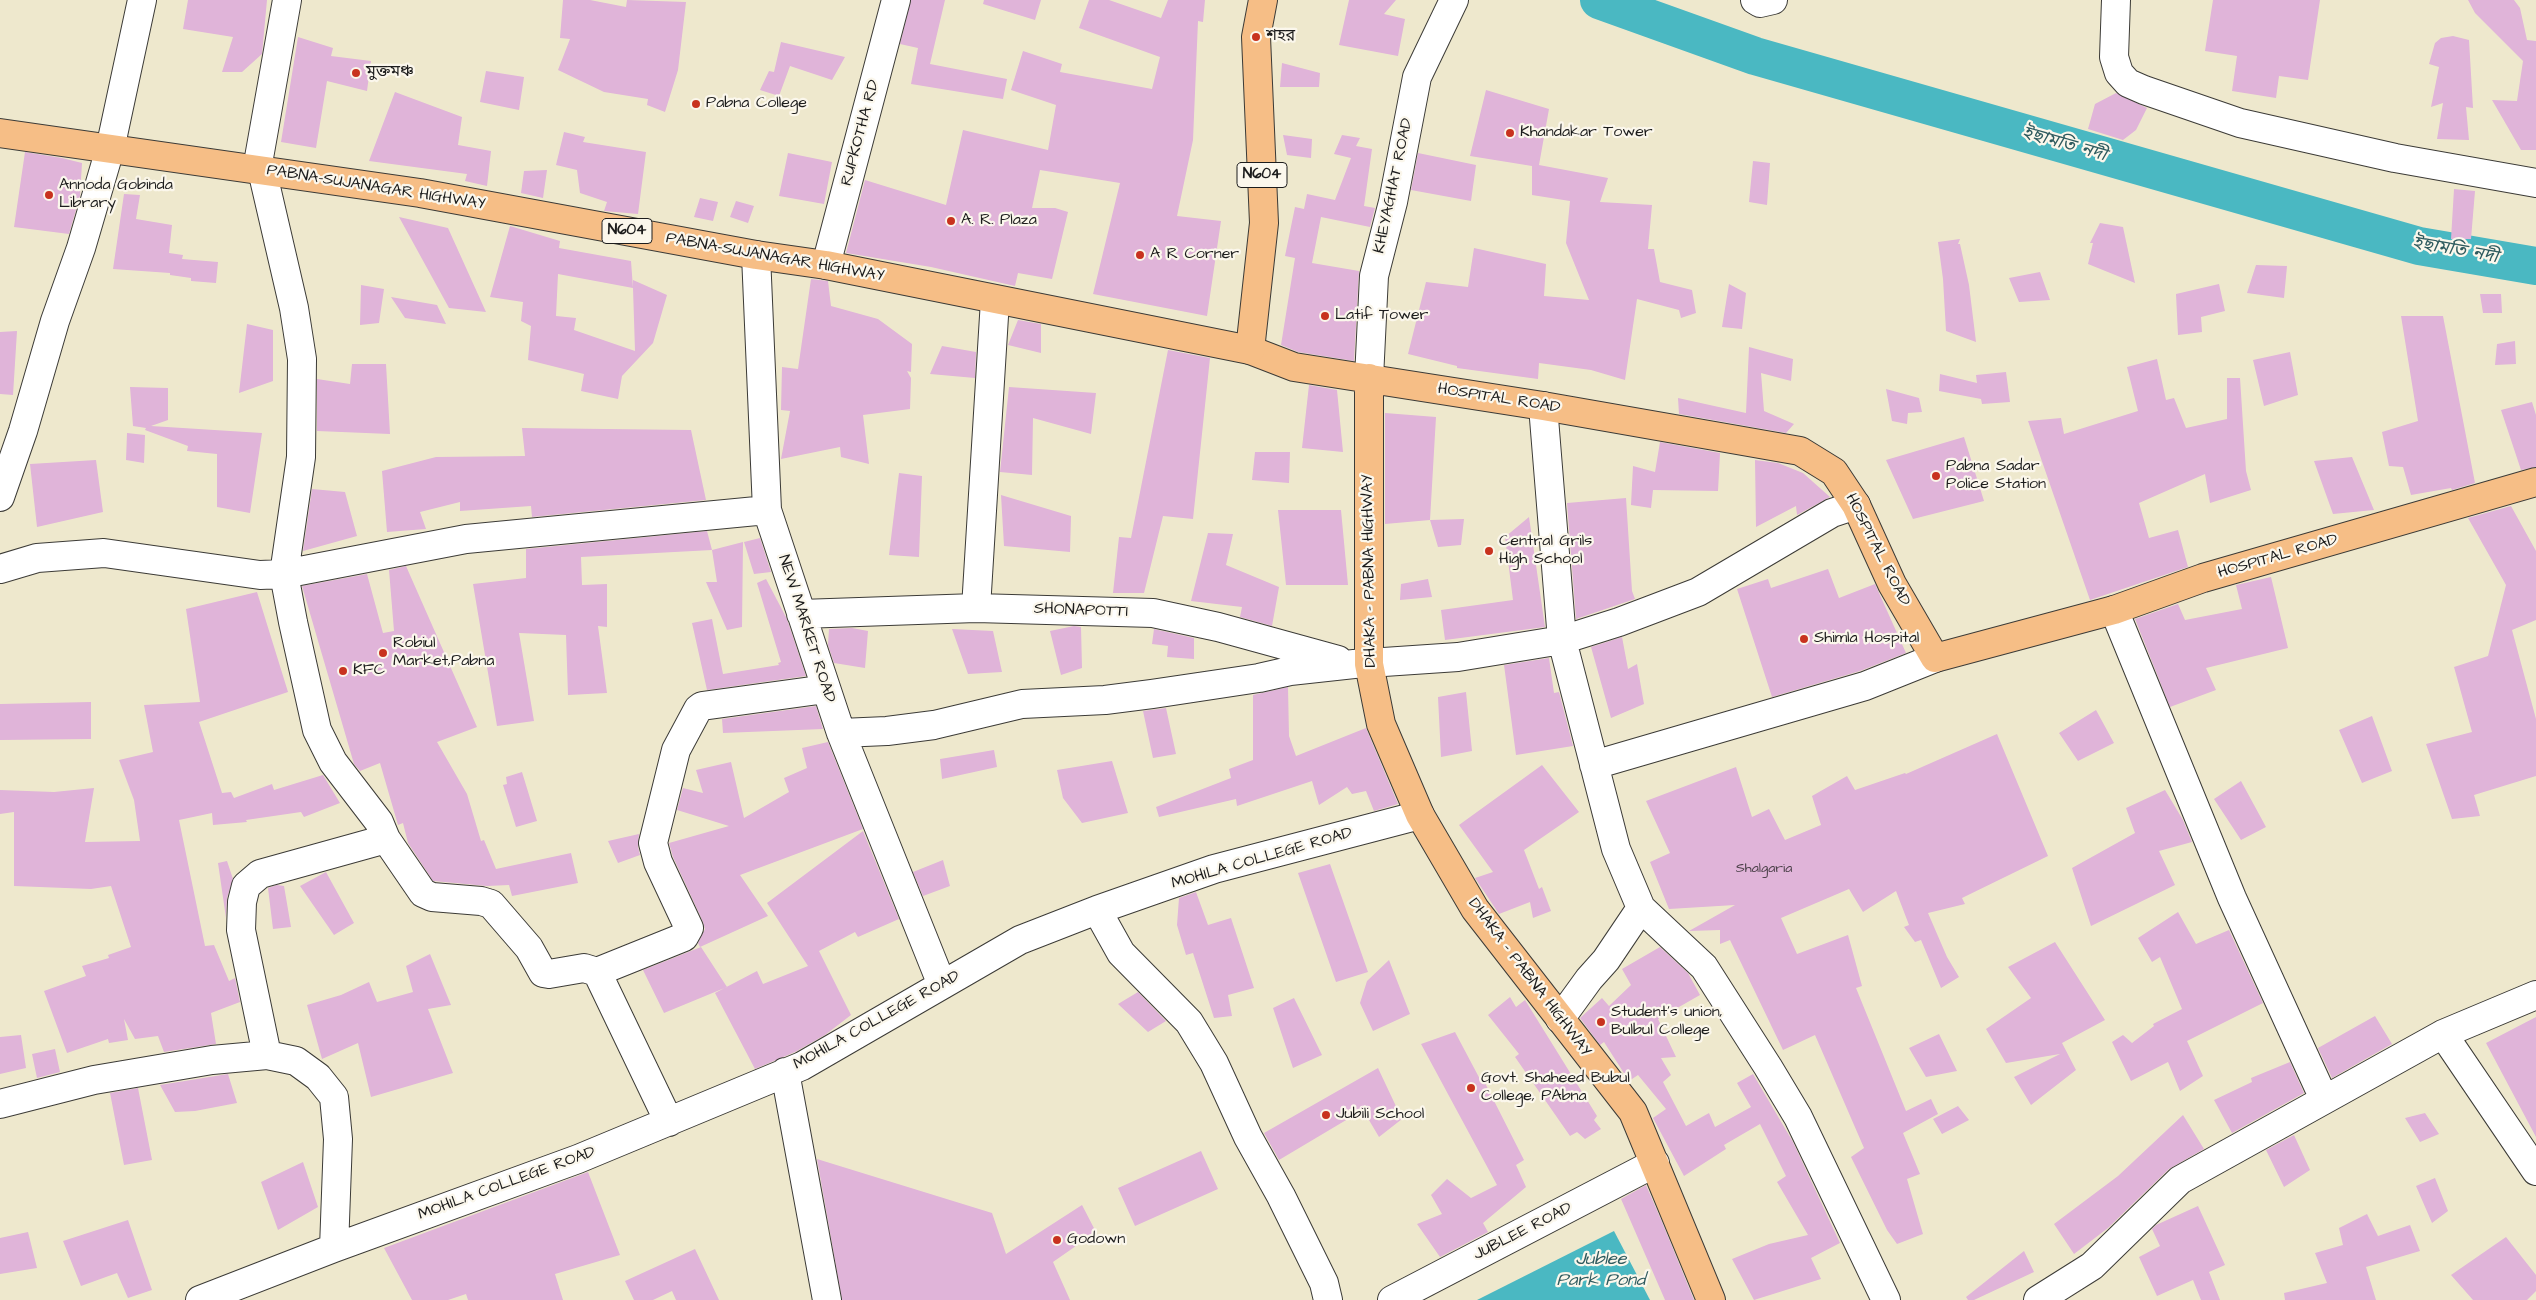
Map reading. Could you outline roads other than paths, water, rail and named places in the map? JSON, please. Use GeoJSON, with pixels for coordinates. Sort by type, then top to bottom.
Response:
{"type":"FeatureCollection","features":[{"type":"Feature","properties":{"kind":"main road","name":"N604"},"geometry":{"type":"LineString","coordinates":[[1250,350],[1264,223],[1256,37],[1263,0]]}},
{"type":"Feature","properties":{"kind":"main road","name":"PABNA-SUJANAGAR HIGHWAY"},"geometry":{"type":"LineString","coordinates":[[0,133],[420,193],[756,255],[826,266],[1250,350]]}},
{"type":"Feature","properties":{"kind":"main road","name":"HOSPITAL ROAD"},"geometry":{"type":"LineString","coordinates":[[1250,350],[1294,367],[1543,406],[1800,451],[1834,472],[1856,504],[1892,584],[1935,658],[2114,610],[2203,578],[2536,482]]}},
{"type":"Feature","properties":{"kind":"main road","name":"DHAKA - PABNA HIGHWAY"},"geometry":{"type":"LineString","coordinates":[[1369,378],[1361,664],[1382,724],[1420,815],[1475,910],[1633,1112],[1710,1300]]}},
{"type":"Feature","properties":{"kind":"street"},"geometry":{"type":"LineString","coordinates":[[0,496],[23,431],[55,321],[81,248],[110,148],[142,0]]}},
{"type":"Feature","properties":{"kind":"street"},"geometry":{"type":"LineString","coordinates":[[287,0],[259,170],[294,308],[302,359],[301,457],[284,574],[317,730],[333,762],[379,822],[386,839],[423,893],[432,897],[481,901],[491,904],[529,948],[543,973],[549,974],[584,968],[597,972],[684,936],[688,928],[658,862],[653,843],[676,750],[698,709],[702,706],[826,689]]}},
{"type":"Feature","properties":{"kind":"street","name":"RUPKOTHA RD"},"geometry":{"type":"LineString","coordinates":[[826,266],[896,0]]}},
{"type":"Feature","properties":{"kind":"street"},"geometry":{"type":"LineString","coordinates":[[1755,0],[1760,3],[1773,0]]}},
{"type":"Feature","properties":{"kind":"street"},"geometry":{"type":"LineString","coordinates":[[2116,0],[2114,57],[2118,73],[2128,83],[2144,90],[2240,123],[2414,161],[2536,183]]}},
{"type":"Feature","properties":{"kind":"street","name":"KHEYAGHAT ROAD"},"geometry":{"type":"LineString","coordinates":[[1369,378],[1374,276],[1393,202],[1417,77],[1453,1]]}},
{"type":"Feature","properties":{"kind":"street","name":"NEW MARKET ROAD"},"geometry":{"type":"LineString","coordinates":[[756,255],[767,510],[841,733],[942,985]]}},
{"type":"Feature","properties":{"kind":"street"},"geometry":{"type":"LineString","coordinates":[[976,608],[995,300]]}},
{"type":"Feature","properties":{"kind":"street"},"geometry":{"type":"LineString","coordinates":[[1543,406],[1562,640],[1616,849],[1641,908],[1704,967],[1798,1117],[1886,1300]]}},
{"type":"Feature","properties":{"kind":"street"},"geometry":{"type":"LineString","coordinates":[[841,733],[888,731],[934,725],[1022,704],[1105,700],[1259,678],[1290,671],[1458,657],[1562,640],[1619,622],[1698,592],[1832,513],[1856,504]]}},
{"type":"Feature","properties":{"kind":"street"},"geometry":{"type":"LineString","coordinates":[[0,569],[37,558],[104,553],[260,575],[284,574],[466,539],[767,510]]}},
{"type":"Feature","properties":{"kind":"street","name":"SHONAPOTTI"},"geometry":{"type":"LineString","coordinates":[[801,614],[976,608],[1153,613],[1218,627],[1361,664]]}},
{"type":"Feature","properties":{"kind":"street"},"geometry":{"type":"LineString","coordinates":[[2114,610],[2232,898],[2324,1099]]}},
{"type":"Feature","properties":{"kind":"street"},"geometry":{"type":"LineString","coordinates":[[1594,765],[1865,686],[1935,658]]}},
{"type":"Feature","properties":{"kind":"street","name":"MOHILA COLLEGE ROAD"},"geometry":{"type":"LineString","coordinates":[[215,1297],[334,1248],[578,1159],[802,1066],[1020,940],[1096,910],[1214,869],[1420,815]]}},
{"type":"Feature","properties":{"kind":"street"},"geometry":{"type":"LineString","coordinates":[[267,1055],[241,930],[242,902],[246,886],[260,874],[386,839]]}},
{"type":"Feature","properties":{"kind":"street"},"geometry":{"type":"LineString","coordinates":[[1560,1019],[1589,979],[1606,960],[1641,908]]}},
{"type":"Feature","properties":{"kind":"street"},"geometry":{"type":"LineString","coordinates":[[1096,910],[1121,953],[1189,1022],[1214,1063],[1248,1137],[1281,1196],[1324,1283],[1328,1300]]}},
{"type":"Feature","properties":{"kind":"street"},"geometry":{"type":"LineString","coordinates":[[597,972],[669,1122]]}},
{"type":"Feature","properties":{"kind":"street"},"geometry":{"type":"LineString","coordinates":[[2038,1300],[2092,1266],[2180,1180],[2443,1034],[2536,996]]}},
{"type":"Feature","properties":{"kind":"street"},"geometry":{"type":"LineString","coordinates":[[2443,1034],[2536,1170]]}},
{"type":"Feature","properties":{"kind":"street"},"geometry":{"type":"LineString","coordinates":[[0,1104],[94,1080],[212,1060],[267,1055],[296,1061],[318,1077],[334,1097],[338,1139],[334,1248]]}},
{"type":"Feature","properties":{"kind":"street"},"geometry":{"type":"LineString","coordinates":[[785,1072],[827,1300]]}},
{"type":"Feature","properties":{"kind":"street","name":"JUBLEE ROAD"},"geometry":{"type":"LineString","coordinates":[[1392,1300],[1655,1163]]}},
{"type":"Feature","properties":{"kind":"water","name":"Jublee Park Pond"},"geometry":{"type":"Polygon","coordinates":[[[1614,1231],[1650,1300],[1477,1300],[1614,1231]]]}},
{"type":"Feature","properties":{"kind":"waterway","name":"ইছামতি নদী"},"geometry":{"type":"LineString","coordinates":[[1599,0],[1755,56],[2419,246],[2536,266]]}},
{"type":"Feature","properties":{"kind":"place","name":"শহর"},"geometry":{"type":"Point","coordinates":[1256,37]}},
{"type":"Feature","properties":{"kind":"place","name":"মুক্তমঞ্চ"},"geometry":{"type":"Point","coordinates":[356,73]}},
{"type":"Feature","properties":{"kind":"place","name":"Pabna College"},"geometry":{"type":"Point","coordinates":[696,104]}},
{"type":"Feature","properties":{"kind":"place","name":"Khandakar Tower"},"geometry":{"type":"Point","coordinates":[1510,133]}},
{"type":"Feature","properties":{"kind":"place","name":"Annoda Gobinda Library"},"geometry":{"type":"Point","coordinates":[49,195]}},
{"type":"Feature","properties":{"kind":"place","name":"A. R. Plaza"},"geometry":{"type":"Point","coordinates":[951,221]}},
{"type":"Feature","properties":{"kind":"place","name":"A R Corner"},"geometry":{"type":"Point","coordinates":[1140,255]}},
{"type":"Feature","properties":{"kind":"place","name":"Latif Tower"},"geometry":{"type":"Point","coordinates":[1325,316]}},
{"type":"Feature","properties":{"kind":"place","name":"Pabna Sadar Police Station"},"geometry":{"type":"Point","coordinates":[1936,476]}},
{"type":"Feature","properties":{"kind":"place","name":"Central Grils High School"},"geometry":{"type":"Point","coordinates":[1489,551]}},
{"type":"Feature","properties":{"kind":"place","name":"Shimla Hospital"},"geometry":{"type":"Point","coordinates":[1804,639]}},
{"type":"Feature","properties":{"kind":"place","name":"Robiul Market,Pabna"},"geometry":{"type":"Point","coordinates":[383,653]}},
{"type":"Feature","properties":{"kind":"place","name":"KFC"},"geometry":{"type":"Point","coordinates":[343,671]}},
{"type":"Feature","properties":{"kind":"place","name":"Student's union, Bulbul College"},"geometry":{"type":"Point","coordinates":[1601,1022]}},
{"type":"Feature","properties":{"kind":"place","name":"Govt. Shaheed Bubul College, PAbna"},"geometry":{"type":"Point","coordinates":[1471,1088]}},
{"type":"Feature","properties":{"kind":"place","name":"Jubili School"},"geometry":{"type":"Point","coordinates":[1326,1115]}},
{"type":"Feature","properties":{"kind":"place","name":"Godown"},"geometry":{"type":"Point","coordinates":[1057,1240]}}]}
